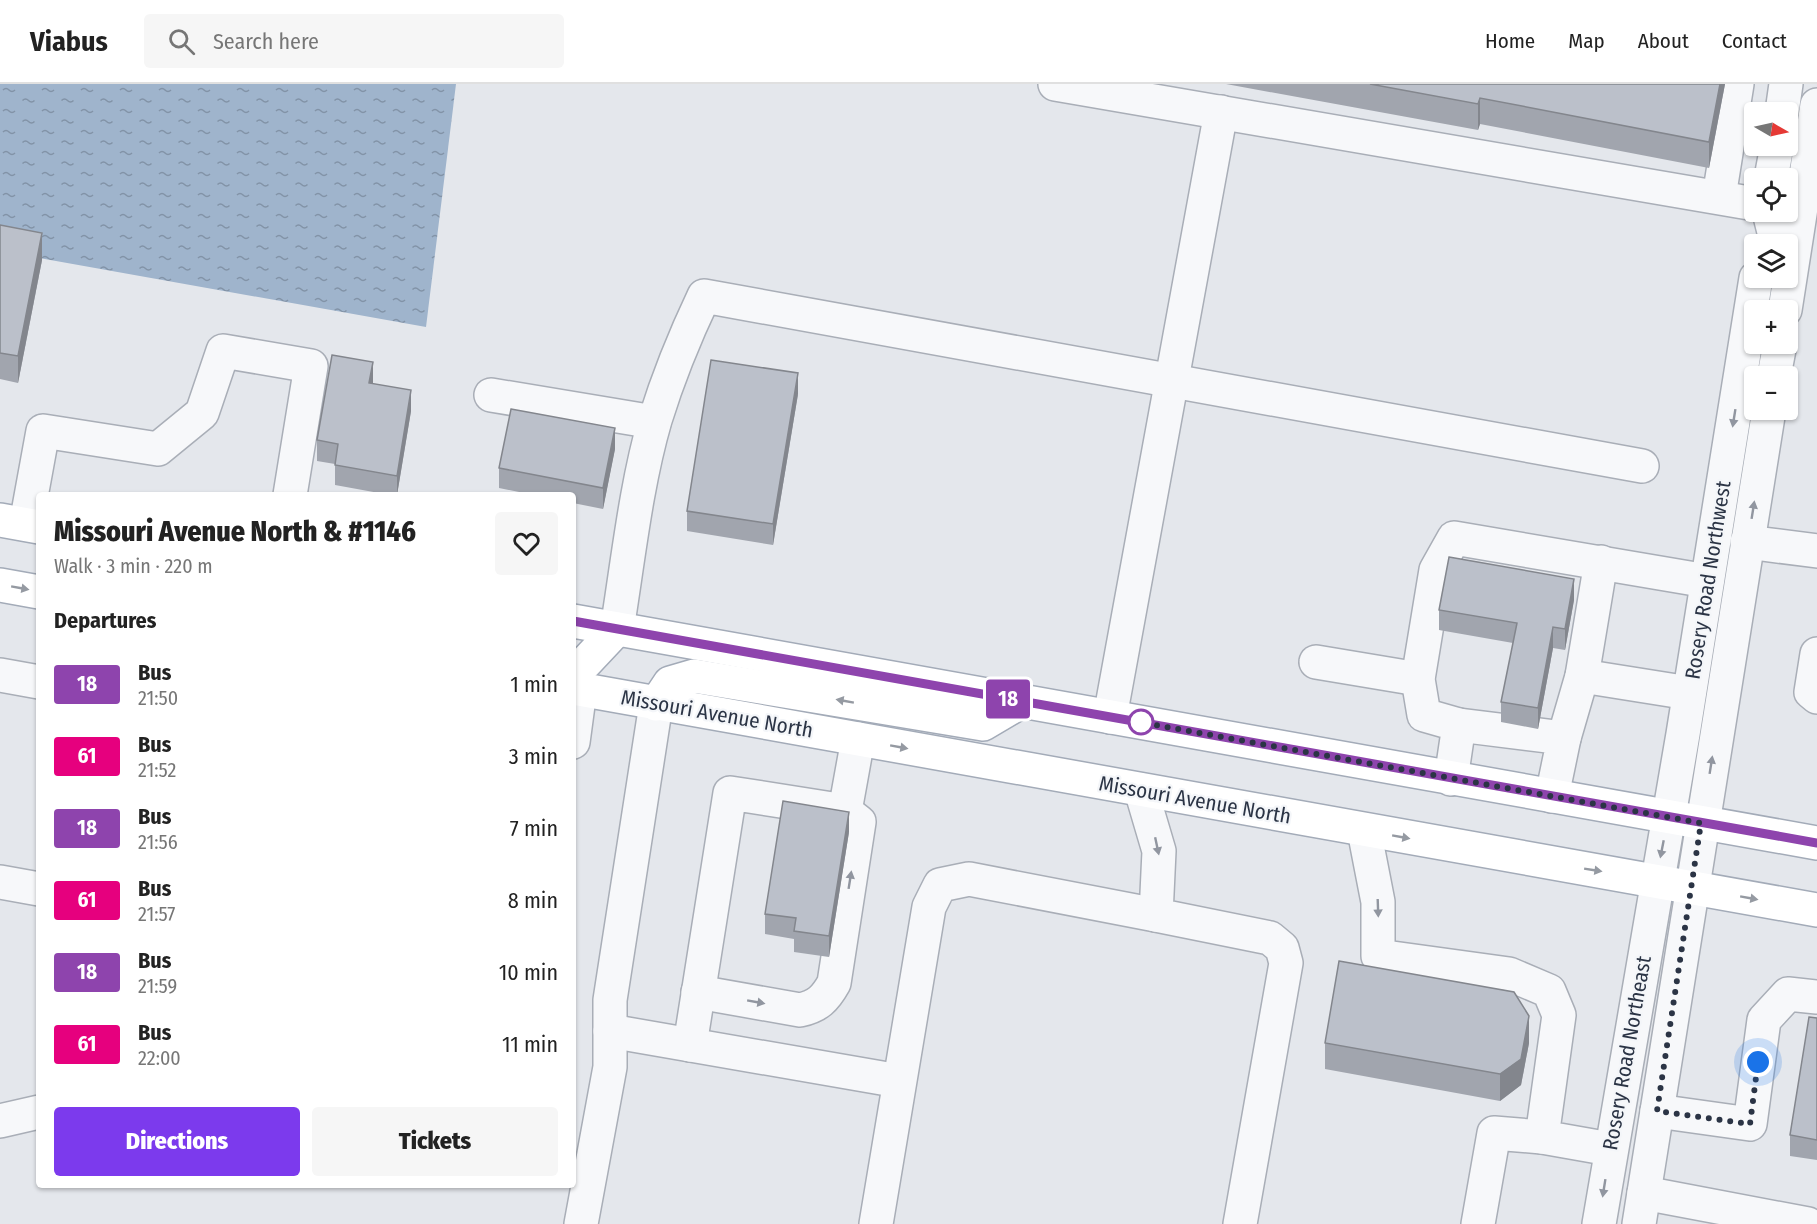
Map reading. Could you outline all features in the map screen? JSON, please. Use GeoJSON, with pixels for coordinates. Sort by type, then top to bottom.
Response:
{"type":"FeatureCollection","features":[{"type":"Feature","properties":{"kind":"main road"},"geometry":{"type":"LineString","coordinates":[[0,585],[36,591]]}},
{"type":"Feature","properties":{"kind":"main road"},"geometry":{"type":"LineString","coordinates":[[576,622],[1817,843]]}},
{"type":"Feature","properties":{"kind":"main road"},"geometry":{"type":"LineString","coordinates":[[576,680],[585,663],[617,629]]}},
{"type":"Feature","properties":{"kind":"main road"},"geometry":{"type":"LineString","coordinates":[[656,704],[670,683],[694,676],[983,724],[1022,701]]}},
{"type":"Feature","properties":{"kind":"main road","name":"Missouri Avenue North"},"geometry":{"type":"LineString","coordinates":[[576,682],[656,704],[1817,910]]}},
{"type":"Feature","properties":{"kind":"street"},"geometry":{"type":"LineString","coordinates":[[1055,84],[1744,202]]}},
{"type":"Feature","properties":{"kind":"street"},"geometry":{"type":"LineString","coordinates":[[1719,197],[1737,84]]}},
{"type":"Feature","properties":{"kind":"street"},"geometry":{"type":"LineString","coordinates":[[1783,102],[1786,84]]}},
{"type":"Feature","properties":{"kind":"street"},"geometry":{"type":"LineString","coordinates":[[1798,176],[1817,105]]}},
{"type":"Feature","properties":{"kind":"street"},"geometry":{"type":"LineString","coordinates":[[1110,717],[1174,381],[1221,112]]}},
{"type":"Feature","properties":{"kind":"street"},"geometry":{"type":"LineString","coordinates":[[1770,234],[1781,222]]}},
{"type":"Feature","properties":{"kind":"street"},"geometry":{"type":"LineString","coordinates":[[1785,300],[1788,222]]}},
{"type":"Feature","properties":{"kind":"street","name":"Rosery Road Northwest"},"geometry":{"type":"LineString","coordinates":[[1656,881],[1669,817],[1754,288]]}},
{"type":"Feature","properties":{"kind":"street"},"geometry":{"type":"LineString","coordinates":[[617,629],[654,422],[704,296],[1642,466]]}},
{"type":"Feature","properties":{"kind":"street"},"geometry":{"type":"LineString","coordinates":[[22,523],[43,431],[158,449],[202,413],[223,351],[311,366],[290,492]]}},
{"type":"Feature","properties":{"kind":"street"},"geometry":{"type":"LineString","coordinates":[[491,395],[654,422]]}},
{"type":"Feature","properties":{"kind":"street","name":"Rosery Road Northwest"},"geometry":{"type":"LineString","coordinates":[[1701,823],[1767,420]]}},
{"type":"Feature","properties":{"kind":"street"},"geometry":{"type":"LineString","coordinates":[[1564,738],[1459,725],[1424,715],[1418,679],[1436,570],[1454,538],[1707,581]]}},
{"type":"Feature","properties":{"kind":"street"},"geometry":{"type":"LineString","coordinates":[[1748,542],[1817,551]]}},
{"type":"Feature","properties":{"kind":"street"},"geometry":{"type":"LineString","coordinates":[[1552,796],[1564,738],[1582,676],[1601,562]]}},
{"type":"Feature","properties":{"kind":"street"},"geometry":{"type":"LineString","coordinates":[[1817,654],[1811,692],[1817,697]]}},
{"type":"Feature","properties":{"kind":"street"},"geometry":{"type":"LineString","coordinates":[[1316,662],[1418,679]]}},
{"type":"Feature","properties":{"kind":"street"},"geometry":{"type":"LineString","coordinates":[[0,675],[36,681]]}},
{"type":"Feature","properties":{"kind":"street"},"geometry":{"type":"LineString","coordinates":[[1582,676],[1689,693]]}},
{"type":"Feature","properties":{"kind":"street"},"geometry":{"type":"LineString","coordinates":[[581,1224],[610,1067],[610,1000],[656,704]]}},
{"type":"Feature","properties":{"kind":"street"},"geometry":{"type":"LineString","coordinates":[[1451,779],[1459,725]]}},
{"type":"Feature","properties":{"kind":"street"},"geometry":{"type":"LineString","coordinates":[[845,811],[858,739]]}},
{"type":"Feature","properties":{"kind":"street"},"geometry":{"type":"LineString","coordinates":[[1141,790],[1159,852],[1156,911]]}},
{"type":"Feature","properties":{"kind":"street"},"geometry":{"type":"LineString","coordinates":[[690,1045],[698,992],[730,794],[845,811],[860,822],[834,983],[825,998],[815,1007],[800,1010],[698,992]]}},
{"type":"Feature","properties":{"kind":"street","name":"Rosery Road Northeast"},"geometry":{"type":"LineString","coordinates":[[1641,1208],[1701,823]]}},
{"type":"Feature","properties":{"kind":"street"},"geometry":{"type":"LineString","coordinates":[[1364,830],[1378,902],[1378,956],[1509,974],[1549,992],[1559,1015],[1542,1137]]}},
{"type":"Feature","properties":{"kind":"street"},"geometry":{"type":"LineString","coordinates":[[876,1224],[928,907],[940,885],[969,879],[1156,911],[1270,938],[1282,948],[1286,963],[1240,1224]]}},
{"type":"Feature","properties":{"kind":"street","name":"Rosery Road Northeast"},"geometry":{"type":"LineString","coordinates":[[1599,1224],[1656,881]]}},
{"type":"Feature","properties":{"kind":"street"},"geometry":{"type":"LineString","coordinates":[[0,882],[36,888]]}},
{"type":"Feature","properties":{"kind":"street"},"geometry":{"type":"LineString","coordinates":[[1657,1111],[1750,1124],[1764,1020],[1788,994],[1817,997]]}},
{"type":"Feature","properties":{"kind":"street"},"geometry":{"type":"LineString","coordinates":[[610,1031],[899,1081]]}},
{"type":"Feature","properties":{"kind":"street"},"geometry":{"type":"LineString","coordinates":[[0,1121],[36,1113]]}},
{"type":"Feature","properties":{"kind":"street"},"geometry":{"type":"LineString","coordinates":[[1478,1224],[1494,1133],[1542,1137],[1610,1149]]}},
{"type":"Feature","properties":{"kind":"street"},"geometry":{"type":"LineString","coordinates":[[1641,1208],[1808,1224]]}},
{"type":"Feature","properties":{"kind":"water"},"geometry":{"type":"Polygon","coordinates":[[[0,84],[456,84],[426,327],[0,251],[0,84]]]}},
{"type":"Feature","properties":{"kind":"building"},"geometry":{"type":"Polygon","coordinates":[[[1370,84],[1720,84],[1709,142],[1480,98],[1478,104],[1370,84]]]}},
{"type":"Feature","properties":{"kind":"building"},"geometry":{"type":"Polygon","coordinates":[[[0,225],[42,233],[18,356],[0,353],[0,225]]]}},
{"type":"Feature","properties":{"kind":"building"},"geometry":{"type":"Polygon","coordinates":[[[332,355],[373,362],[369,383],[411,390],[397,476],[335,465],[338,444],[317,440],[332,355]]]}},
{"type":"Feature","properties":{"kind":"building"},"geometry":{"type":"Polygon","coordinates":[[[711,360],[798,373],[773,524],[687,511],[711,360]]]}},
{"type":"Feature","properties":{"kind":"building"},"geometry":{"type":"Polygon","coordinates":[[[511,409],[615,428],[603,488],[499,468],[511,409]]]}},
{"type":"Feature","properties":{"kind":"building"},"geometry":{"type":"Polygon","coordinates":[[[1449,557],[1574,579],[1565,629],[1553,627],[1538,708],[1501,702],[1517,623],[1439,610],[1449,557]]]}},
{"type":"Feature","properties":{"kind":"building"},"geometry":{"type":"Polygon","coordinates":[[[783,801],[849,812],[829,936],[794,931],[796,918],[765,914],[783,801]]]}},
{"type":"Feature","properties":{"kind":"building"},"geometry":{"type":"Polygon","coordinates":[[[1339,961],[1514,992],[1529,1016],[1521,1059],[1500,1074],[1325,1043],[1339,961]]]}},
{"type":"Feature","properties":{"kind":"building"},"geometry":{"type":"Polygon","coordinates":[[[1809,1017],[1817,1018],[1817,1140],[1790,1135],[1809,1017]]]}},
{"type":"Feature","properties":{"kind":"bus line","name":"18"},"geometry":{"type":"LineString","coordinates":[[576,622],[1817,843]]}},
{"type":"Feature","properties":{"kind":"route"},"geometry":{"type":"LineString","coordinates":[[1141,722],[1133,721],[1701,823],[1657,1111],[1750,1124],[1758,1062]]}}]}
